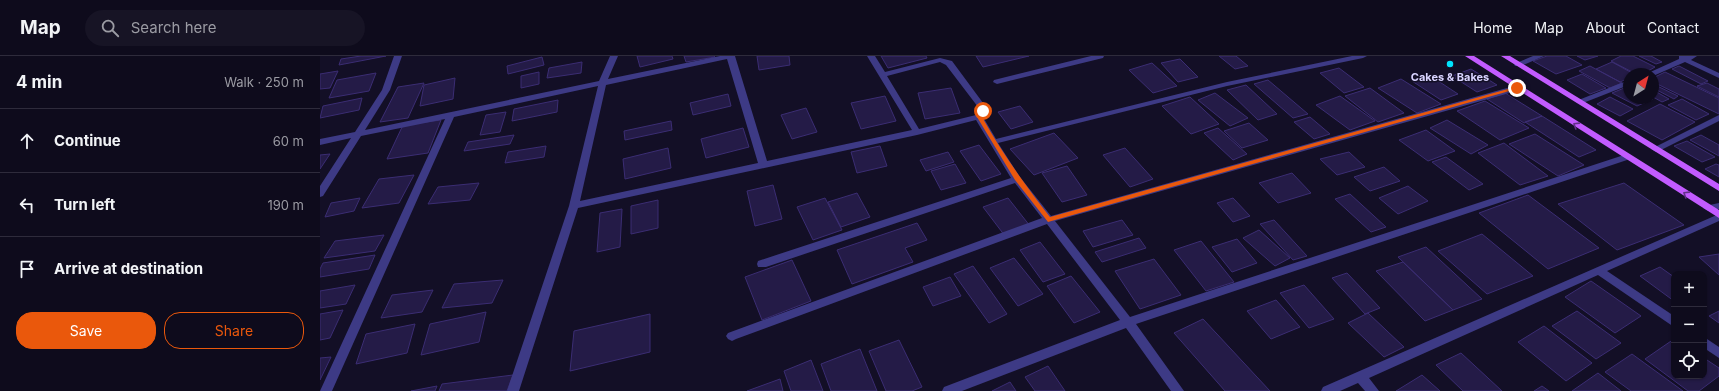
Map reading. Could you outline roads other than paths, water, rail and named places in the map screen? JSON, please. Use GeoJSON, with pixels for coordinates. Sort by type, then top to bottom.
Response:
{"type":"FeatureCollection","features":[{"type":"Feature","properties":{"kind":"main road"},"geometry":{"type":"LineString","coordinates":[[1469,56],[1719,216]]}},
{"type":"Feature","properties":{"kind":"main road"},"geometry":{"type":"LineString","coordinates":[[1505,56],[1719,188]]}},
{"type":"Feature","properties":{"kind":"street"},"geometry":{"type":"LineString","coordinates":[[320,194],[386,90],[398,56]]}},
{"type":"Feature","properties":{"kind":"street"},"geometry":{"type":"LineString","coordinates":[[513,391],[574,206],[603,82],[614,56]]}},
{"type":"Feature","properties":{"kind":"street"},"geometry":{"type":"LineString","coordinates":[[320,142],[731,56],[763,164]]}},
{"type":"Feature","properties":{"kind":"street"},"geometry":{"type":"LineString","coordinates":[[871,56],[917,132]]}},
{"type":"Feature","properties":{"kind":"street"},"geometry":{"type":"LineString","coordinates":[[997,82],[1100,56]]}},
{"type":"Feature","properties":{"kind":"street"},"geometry":{"type":"LineString","coordinates":[[993,142],[1227,84],[1363,56]]}},
{"type":"Feature","properties":{"kind":"street"},"geometry":{"type":"LineString","coordinates":[[1518,64],[1540,56]]}},
{"type":"Feature","properties":{"kind":"street"},"geometry":{"type":"LineString","coordinates":[[1659,70],[1686,57],[1719,76]]}},
{"type":"Feature","properties":{"kind":"street"},"geometry":{"type":"LineString","coordinates":[[574,206],[917,132],[979,117],[983,111],[982,107],[949,63],[940,60],[882,74]]}},
{"type":"Feature","properties":{"kind":"street"},"geometry":{"type":"LineString","coordinates":[[1580,101],[1623,84]]}},
{"type":"Feature","properties":{"kind":"street"},"geometry":{"type":"LineString","coordinates":[[732,336],[1048,220],[1517,88]]}},
{"type":"Feature","properties":{"kind":"street"},"geometry":{"type":"LineString","coordinates":[[326,391],[451,114]]}},
{"type":"Feature","properties":{"kind":"street"},"geometry":{"type":"LineString","coordinates":[[979,117],[1017,179],[1128,322],[1178,391]]}},
{"type":"Feature","properties":{"kind":"street"},"geometry":{"type":"LineString","coordinates":[[1656,149],[1719,118]]}},
{"type":"Feature","properties":{"kind":"street"},"geometry":{"type":"LineString","coordinates":[[948,391],[1128,322],[1627,157]]}},
{"type":"Feature","properties":{"kind":"street"},"geometry":{"type":"LineString","coordinates":[[762,264],[1017,179]]}},
{"type":"Feature","properties":{"kind":"street"},"geometry":{"type":"LineString","coordinates":[[1708,208],[1719,206]]}},
{"type":"Feature","properties":{"kind":"street"},"geometry":{"type":"LineString","coordinates":[[1327,391],[1719,216]]}},
{"type":"Feature","properties":{"kind":"street"},"geometry":{"type":"LineString","coordinates":[[1598,270],[1671,320]]}},
{"type":"Feature","properties":{"kind":"street"},"geometry":{"type":"LineString","coordinates":[[1705,343],[1719,353]]}},
{"type":"Feature","properties":{"kind":"street"},"geometry":{"type":"LineString","coordinates":[[1360,377],[1372,391]]}},
{"type":"Feature","properties":{"kind":"place","name":"Cakes & Bakes"},"geometry":{"type":"Point","coordinates":[1450,64]}}]}
